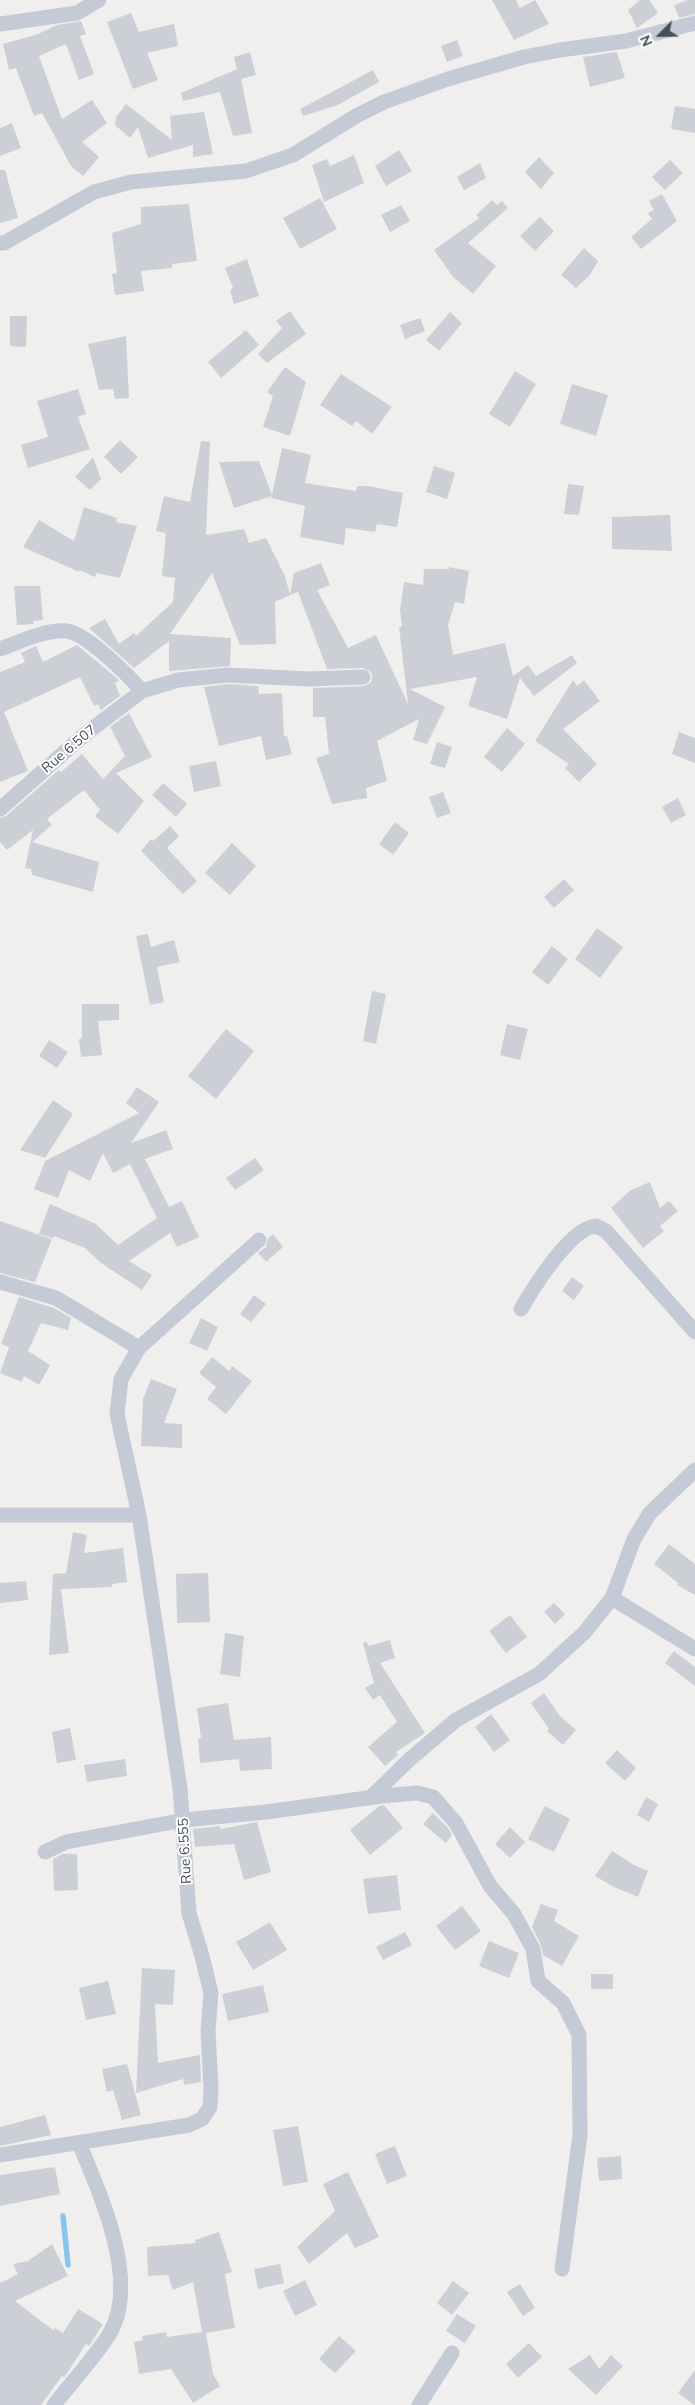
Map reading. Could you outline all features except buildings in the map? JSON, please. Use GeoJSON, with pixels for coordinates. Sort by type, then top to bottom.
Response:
{"type":"FeatureCollection","features":[{"type":"Feature","properties":{"kind":"street"},"geometry":{"type":"LineString","coordinates":[[0,24],[78,13],[99,0]]}},
{"type":"Feature","properties":{"kind":"street"},"geometry":{"type":"LineString","coordinates":[[0,243],[4,243],[94,192],[131,182],[246,171],[273,163],[307,147],[356,116],[384,102],[448,79],[524,58],[560,50],[626,41],[695,23]]}},
{"type":"Feature","properties":{"kind":"street"},"geometry":{"type":"LineString","coordinates":[[0,649],[51,633],[65,631],[78,634],[128,675],[142,691],[178,680],[228,675],[308,679],[362,677]]}},
{"type":"Feature","properties":{"kind":"street","name":"Rue 6.507"},"geometry":{"type":"LineString","coordinates":[[0,809],[84,735],[142,691]]}},
{"type":"Feature","properties":{"kind":"street"},"geometry":{"type":"LineString","coordinates":[[521,1309],[547,1268],[582,1231],[589,1226],[596,1226],[606,1230],[695,1332]]}},
{"type":"Feature","properties":{"kind":"street","name":"Rue 6.555"},"geometry":{"type":"LineString","coordinates":[[0,2155],[188,2125],[202,2119],[210,2106],[208,2031],[211,1993],[189,1913],[184,1820],[139,1515],[117,1414],[121,1379],[139,1348],[259,1240]]}},
{"type":"Feature","properties":{"kind":"street"},"geometry":{"type":"LineString","coordinates":[[0,1282],[56,1298],[139,1348]]}},
{"type":"Feature","properties":{"kind":"street"},"geometry":{"type":"LineString","coordinates":[[371,1797],[410,1759],[456,1720],[539,1674],[584,1633],[612,1598],[634,1539],[650,1512],[695,1470]]}},
{"type":"Feature","properties":{"kind":"street"},"geometry":{"type":"LineString","coordinates":[[0,1516],[139,1515]]}},
{"type":"Feature","properties":{"kind":"street"},"geometry":{"type":"LineString","coordinates":[[612,1598],[695,1649]]}},
{"type":"Feature","properties":{"kind":"street"},"geometry":{"type":"LineString","coordinates":[[45,1852],[66,1842],[184,1820],[256,1813],[371,1797],[417,1793],[433,1797],[456,1823],[490,1886],[514,1914],[533,1949],[538,1981],[564,2003],[579,2035],[580,2135],[562,2269]]}},
{"type":"Feature","properties":{"kind":"street"},"geometry":{"type":"LineString","coordinates":[[54,2405],[110,2333],[120,2296],[119,2270],[110,2220],[79,2143]]}},
{"type":"Feature","properties":{"kind":"street"},"geometry":{"type":"LineString","coordinates":[[419,2405],[452,2353]]}},
{"type":"Feature","properties":{"kind":"waterway"},"geometry":{"type":"LineString","coordinates":[[63,2216],[68,2265]]}}]}
